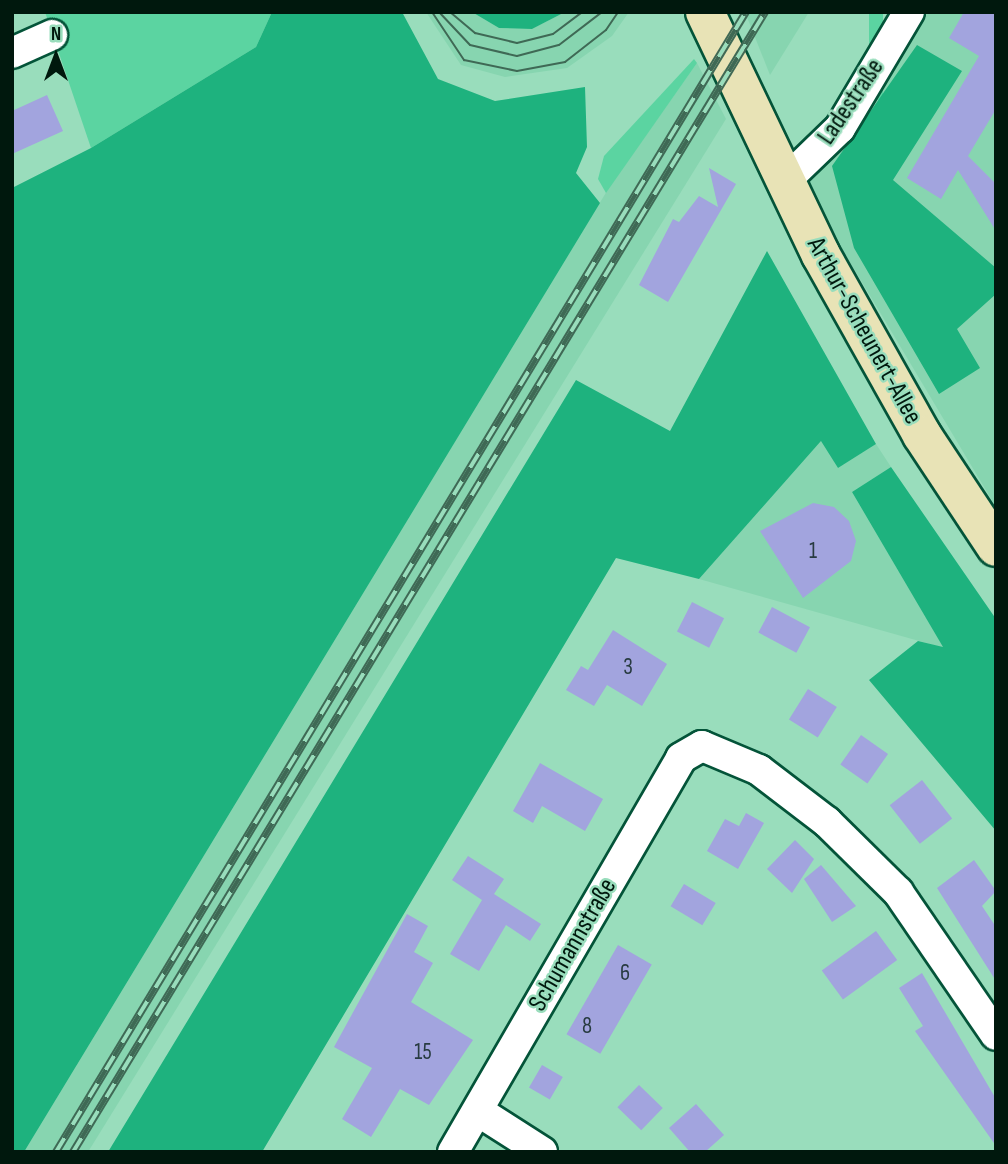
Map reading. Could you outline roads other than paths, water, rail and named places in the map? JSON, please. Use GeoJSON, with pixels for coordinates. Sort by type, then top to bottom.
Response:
{"type":"FeatureCollection","features":[{"type":"Feature","properties":{"kind":"main road","name":"Arthur-Scheunert-Allee"},"geometry":{"type":"LineString","coordinates":[[705,12],[746,108],[783,183],[922,435],[996,547]]}},
{"type":"Feature","properties":{"kind":"street","name":"Ladestraße"},"geometry":{"type":"LineString","coordinates":[[783,183],[839,128],[909,12]]}},
{"type":"Feature","properties":{"kind":"street"},"geometry":{"type":"LineString","coordinates":[[12,53],[52,35]]}},
{"type":"Feature","properties":{"kind":"street","name":"Schumannstraße"},"geometry":{"type":"LineString","coordinates":[[453,1152],[671,775],[702,746],[759,769],[827,822],[898,892],[996,1035]]}},
{"type":"Feature","properties":{"kind":"street"},"geometry":{"type":"LineString","coordinates":[[478,1111],[542,1152]]}},
{"type":"Feature","properties":{"kind":"tram line"},"geometry":{"type":"LineString","coordinates":[[432,12],[464,60],[517,71],[565,62],[606,30],[618,12]]}},
{"type":"Feature","properties":{"kind":"tram line"},"geometry":{"type":"LineString","coordinates":[[439,12],[470,45],[517,56],[559,45],[602,12]]}},
{"type":"Feature","properties":{"kind":"tram line"},"geometry":{"type":"LineString","coordinates":[[450,12],[475,33],[517,43],[553,34],[582,12]]}},
{"type":"Feature","properties":{"kind":"railway"},"geometry":{"type":"LineString","coordinates":[[56,1152],[746,12]]}},
{"type":"Feature","properties":{"kind":"railway"},"geometry":{"type":"LineString","coordinates":[[73,1152],[765,12]]}}]}
